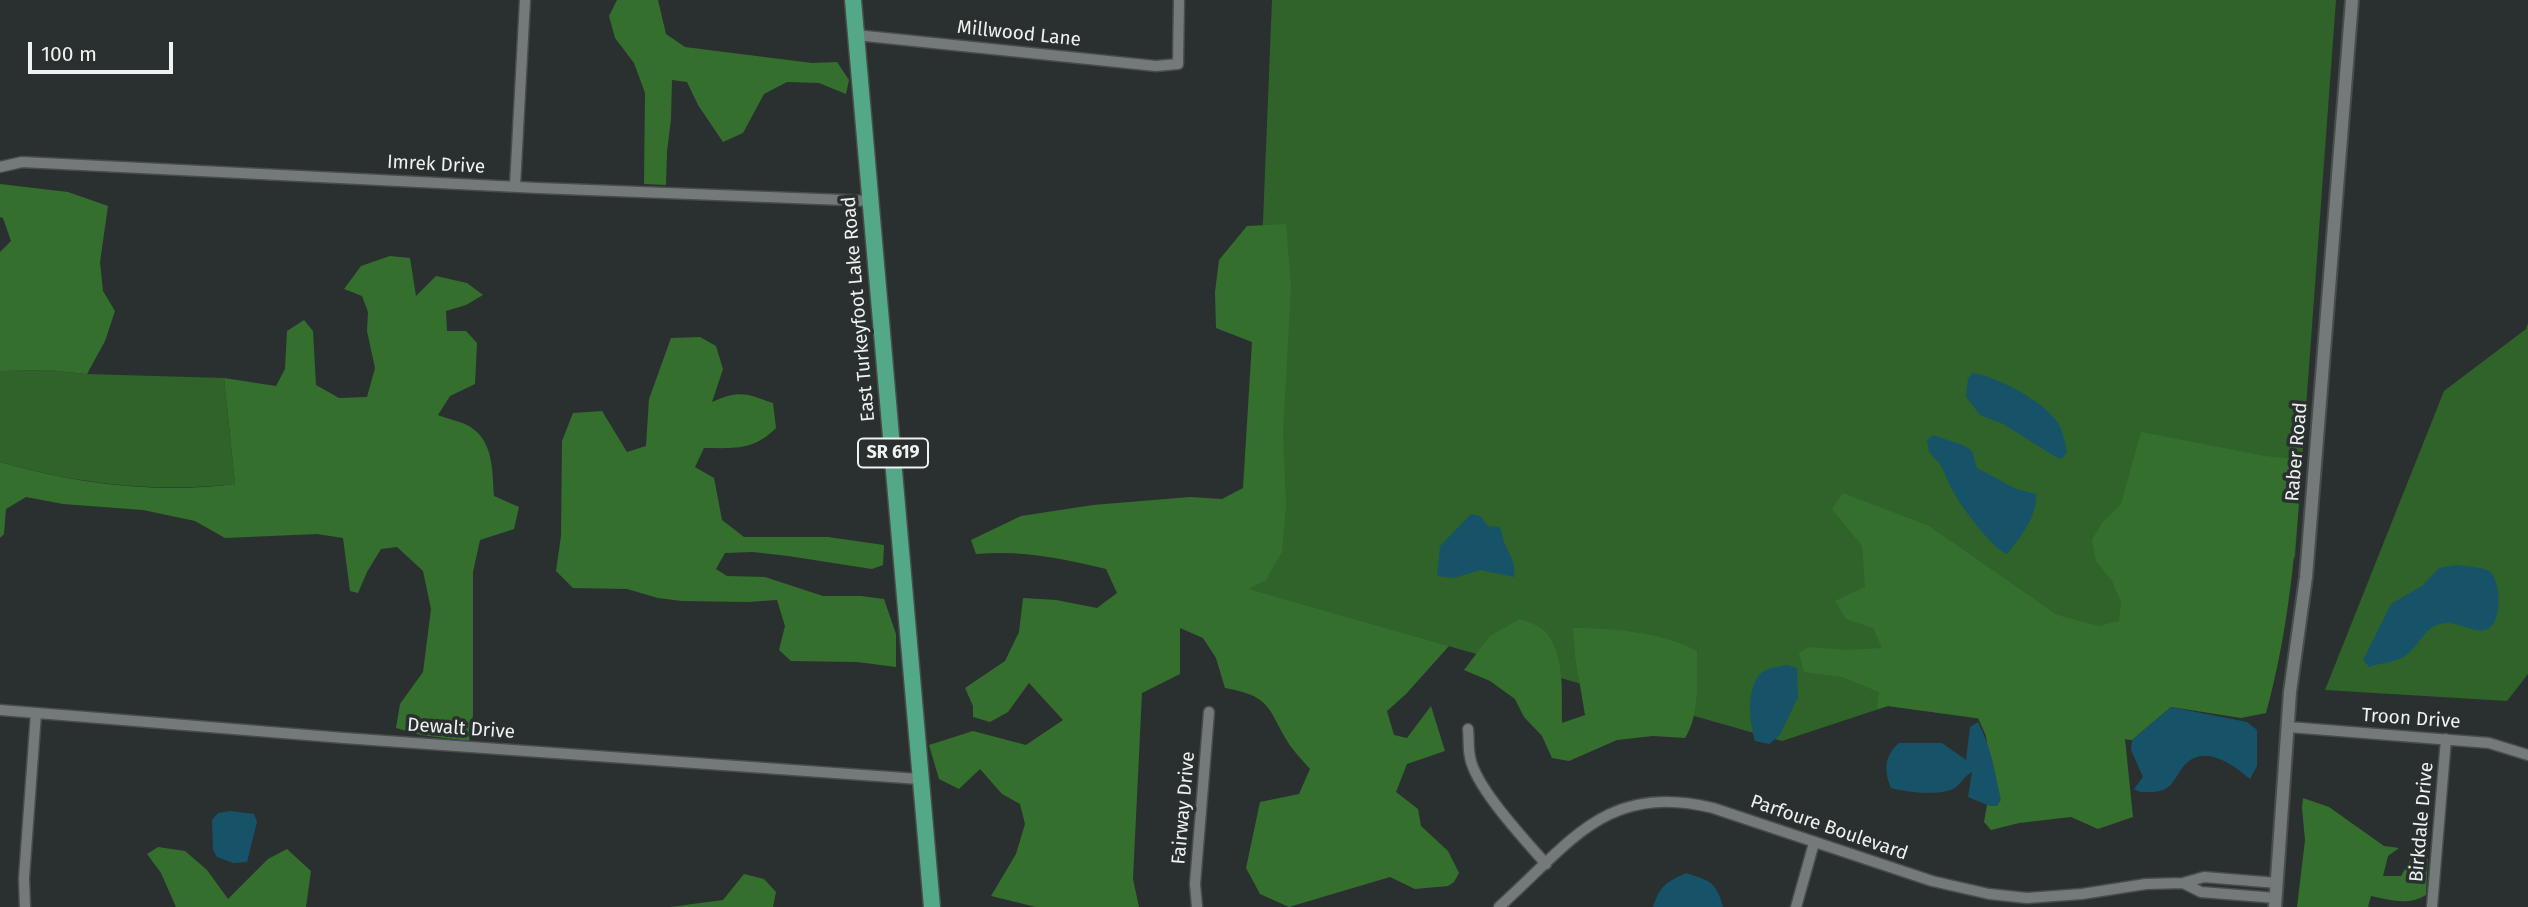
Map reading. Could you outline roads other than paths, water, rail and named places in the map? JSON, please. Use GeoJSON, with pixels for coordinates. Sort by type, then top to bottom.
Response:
{"type":"FeatureCollection","features":[{"type":"Feature","properties":{"kind":"main road","name":"East Turkeyfoot Lake Road"},"geometry":{"type":"LineString","coordinates":[[853,0],[932,907]]}},
{"type":"Feature","properties":{"kind":"street"},"geometry":{"type":"LineString","coordinates":[[515,186],[525,0]]}},
{"type":"Feature","properties":{"kind":"street","name":"Millwood Lane"},"geometry":{"type":"LineString","coordinates":[[856,35],[1156,66],[1178,64],[1179,0]]}},
{"type":"Feature","properties":{"kind":"street","name":"Raber Road"},"geometry":{"type":"LineString","coordinates":[[2276,902],[2290,692],[2306,577],[2352,0]]}},
{"type":"Feature","properties":{"kind":"street","name":"Imrek Drive"},"geometry":{"type":"LineString","coordinates":[[0,167],[22,162],[870,201]]}},
{"type":"Feature","properties":{"kind":"street","name":"Dewalt Drive"},"geometry":{"type":"LineString","coordinates":[[0,710],[351,739],[919,779]]}},
{"type":"Feature","properties":{"kind":"street","name":"Fairway Drive"},"geometry":{"type":"LineString","coordinates":[[1197,907],[1195,884],[1209,712]]}},
{"type":"Feature","properties":{"kind":"street"},"geometry":{"type":"LineString","coordinates":[[24,907],[36,713]]}},
{"type":"Feature","properties":{"kind":"street","name":"Troon Drive"},"geometry":{"type":"LineString","coordinates":[[2289,727],[2489,743],[2528,755]]}},
{"type":"Feature","properties":{"kind":"street"},"geometry":{"type":"LineString","coordinates":[[1468,729],[1470,759],[1480,778],[1504,816],[1546,864]]}},
{"type":"Feature","properties":{"kind":"street","name":"Birkdale Drive"},"geometry":{"type":"LineString","coordinates":[[2432,907],[2446,739]]}},
{"type":"Feature","properties":{"kind":"street","name":"Parfoure Boulevard"},"geometry":{"type":"LineString","coordinates":[[1499,907],[1602,816],[1655,800],[1687,802],[1713,808],[1960,889],[2040,902],[2146,884],[2183,883],[2204,877],[2277,883]]}},
{"type":"Feature","properties":{"kind":"street"},"geometry":{"type":"LineString","coordinates":[[1796,907],[1814,843]]}},
{"type":"Feature","properties":{"kind":"street","name":"Parfoure Boulevard"},"geometry":{"type":"LineString","coordinates":[[2183,883],[2202,892],[2276,902]]}},
{"type":"Feature","properties":{"kind":"water"},"geometry":{"type":"Polygon","coordinates":[[[1973,373],[2018,390],[2049,412],[2063,435],[2067,451],[2063,458],[2059,459],[2003,424],[1980,415],[1966,397],[1968,378],[1973,373]]]}},
{"type":"Feature","properties":{"kind":"water"},"geometry":{"type":"Polygon","coordinates":[[[1933,435],[1972,451],[1977,468],[2016,489],[2036,494],[2031,518],[2007,554],[1986,536],[1958,500],[1942,468],[1929,453],[1927,440],[1933,435]]]}},
{"type":"Feature","properties":{"kind":"water"},"geometry":{"type":"Polygon","coordinates":[[[1471,514],[1480,516],[1488,526],[1499,527],[1513,563],[1514,577],[1480,570],[1454,578],[1437,576],[1440,546],[1471,514]]]}},
{"type":"Feature","properties":{"kind":"water"},"geometry":{"type":"Polygon","coordinates":[[[2457,565],[2485,569],[2493,576],[2499,601],[2493,625],[2482,630],[2440,624],[2426,632],[2405,656],[2369,667],[2363,660],[2391,604],[2422,586],[2439,568],[2457,565]]]}},
{"type":"Feature","properties":{"kind":"water"},"geometry":{"type":"Polygon","coordinates":[[[1787,665],[1797,668],[1798,697],[1780,735],[1769,744],[1755,741],[1750,707],[1755,681],[1766,670],[1787,665]]]}},
{"type":"Feature","properties":{"kind":"water"},"geometry":{"type":"Polygon","coordinates":[[[2171,707],[2247,722],[2257,730],[2257,766],[2250,779],[2226,762],[2199,756],[2183,767],[2167,788],[2157,792],[2140,792],[2134,789],[2143,777],[2131,750],[2132,740],[2171,707]]]}},
{"type":"Feature","properties":{"kind":"water"},"geometry":{"type":"Polygon","coordinates":[[[1978,722],[1995,770],[2001,800],[1997,806],[1968,797],[1972,772],[1956,787],[1943,792],[1914,792],[1891,788],[1887,776],[1888,758],[1899,743],[1942,743],[1966,760],[1970,727],[1978,722]]]}},
{"type":"Feature","properties":{"kind":"water"},"geometry":{"type":"Polygon","coordinates":[[[230,811],[254,814],[257,822],[247,862],[233,863],[217,857],[213,850],[212,820],[218,813],[230,811]]]}},
{"type":"Feature","properties":{"kind":"water"},"geometry":{"type":"Polygon","coordinates":[[[1686,873],[1711,883],[1718,892],[1723,907],[1653,907],[1658,894],[1665,886],[1686,873]]]}}]}
